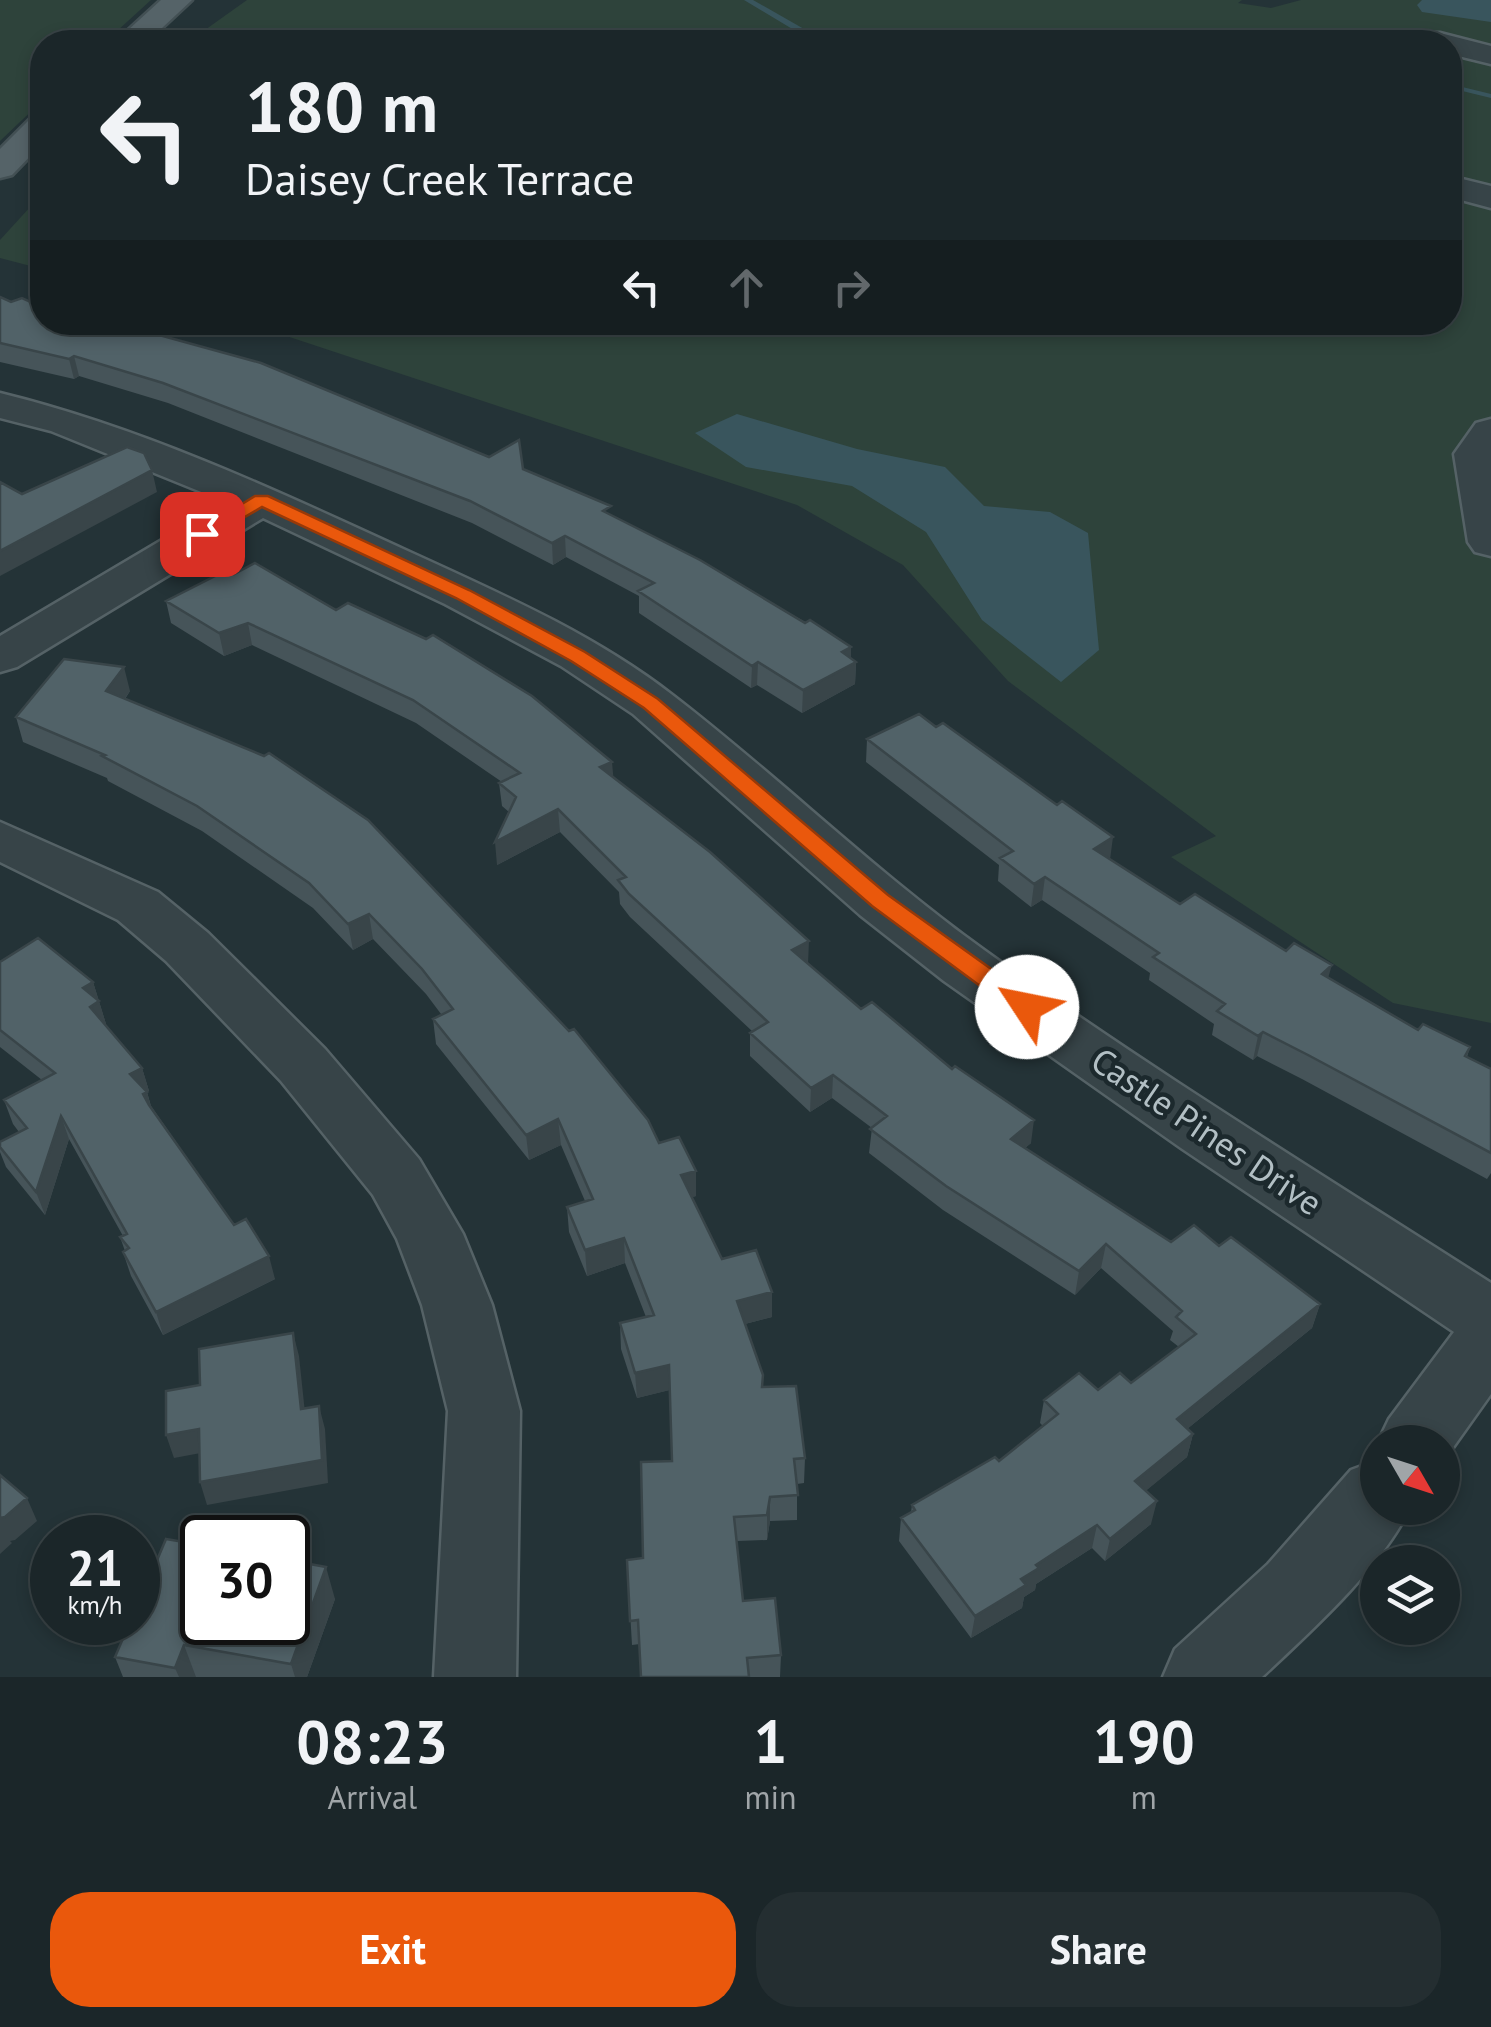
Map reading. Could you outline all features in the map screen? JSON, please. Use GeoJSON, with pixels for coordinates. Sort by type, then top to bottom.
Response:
{"type":"FeatureCollection","features":[{"type":"Feature","properties":{"kind":"main road"},"geometry":{"type":"LineString","coordinates":[[144,30],[178,0]]}},
{"type":"Feature","properties":{"kind":"main road"},"geometry":{"type":"LineString","coordinates":[[0,168],[30,138]]}},
{"type":"Feature","properties":{"kind":"street"},"geometry":{"type":"LineString","coordinates":[[1462,48],[1491,55]]}},
{"type":"Feature","properties":{"kind":"street"},"geometry":{"type":"LineString","coordinates":[[1462,189],[1491,197]]}},
{"type":"Feature","properties":{"kind":"street","name":"Castle Pines Drive"},"geometry":{"type":"LineString","coordinates":[[0,405],[66,422],[261,500],[462,594],[578,656],[651,703],[880,901],[965,966],[1204,1132],[1491,1319]]}},
{"type":"Feature","properties":{"kind":"street"},"geometry":{"type":"LineString","coordinates":[[1491,432],[1476,454],[1491,542]]}},
{"type":"Feature","properties":{"kind":"street"},"geometry":{"type":"LineString","coordinates":[[0,657],[261,500]]}},
{"type":"Feature","properties":{"kind":"street"},"geometry":{"type":"LineString","coordinates":[[0,840],[138,906],[188,947],[304,1065],[396,1177],[430,1234],[457,1305],[484,1411],[475,1677]]}},
{"type":"Feature","properties":{"kind":"street"},"geometry":{"type":"LineString","coordinates":[[1427,1425],[1491,1337]]}},
{"type":"Feature","properties":{"kind":"street"},"geometry":{"type":"LineString","coordinates":[[1204,1677],[1260,1627],[1336,1548],[1360,1517]]}},
{"type":"Feature","properties":{"kind":"green space"},"geometry":{"type":"Polygon","coordinates":[[[0,0],[151,0],[118,30],[30,30],[30,112],[0,141],[0,0]]]}},
{"type":"Feature","properties":{"kind":"green space"},"geometry":{"type":"Polygon","coordinates":[[[247,0],[1242,0],[1238,3],[1271,8],[1301,0],[1491,0],[1491,1023],[1393,1003],[1171,857],[1216,836],[1008,681],[903,565],[797,505],[283,335],[1462,335],[1462,30],[205,30],[247,0]]]}},
{"type":"Feature","properties":{"kind":"green space"},"geometry":{"type":"Polygon","coordinates":[[[30,207],[30,266],[0,258],[0,240],[30,207]]]}},
{"type":"Feature","properties":{"kind":"water"},"geometry":{"type":"Polygon","coordinates":[[[1422,0],[1491,0],[1491,22],[1422,12],[1417,5],[1422,0]]]}},
{"type":"Feature","properties":{"kind":"water"},"geometry":{"type":"Polygon","coordinates":[[[737,414],[857,449],[945,467],[984,506],[1050,512],[1088,533],[1099,650],[1061,682],[982,620],[926,532],[852,486],[746,467],[695,433],[737,414]]]}},
{"type":"Feature","properties":{"kind":"building"},"geometry":{"type":"Polygon","coordinates":[[[0,297],[11,302],[22,298],[30,302],[30,335],[159,335],[261,363],[489,457],[519,440],[523,469],[611,506],[603,511],[700,560],[805,623],[810,620],[851,647],[842,652],[856,662],[803,690],[758,662],[752,666],[638,591],[654,583],[565,536],[552,543],[470,501],[163,383],[74,356],[69,359],[0,343],[0,297]]]}},
{"type":"Feature","properties":{"kind":"building"},"geometry":{"type":"Polygon","coordinates":[[[127,447],[144,453],[152,470],[0,551],[0,482],[22,494],[127,447]]]}},
{"type":"Feature","properties":{"kind":"building"},"geometry":{"type":"Polygon","coordinates":[[[255,563],[336,610],[348,603],[426,639],[433,635],[532,696],[612,762],[600,767],[710,852],[809,941],[792,950],[861,1009],[872,1002],[952,1069],[955,1066],[1034,1120],[1011,1139],[1171,1242],[1194,1225],[1219,1246],[1231,1237],[1320,1304],[1177,1419],[1193,1434],[1135,1481],[1157,1501],[1110,1539],[1097,1525],[1036,1565],[1039,1568],[1021,1579],[1026,1585],[975,1616],[901,1518],[915,1510],[912,1505],[995,1457],[999,1461],[1058,1414],[1044,1400],[1079,1373],[1098,1390],[1120,1373],[1131,1383],[1196,1334],[1176,1317],[1182,1311],[1106,1244],[1079,1271],[946,1186],[870,1129],[887,1116],[833,1075],[811,1088],[750,1033],[768,1022],[629,894],[618,880],[626,877],[558,809],[495,842],[516,797],[499,783],[520,773],[413,700],[248,623],[219,633],[166,601],[227,570],[234,574],[255,563]]]}},
{"type":"Feature","properties":{"kind":"building"},"geometry":{"type":"Polygon","coordinates":[[[64,659],[124,667],[106,691],[264,756],[269,753],[368,820],[569,1031],[574,1029],[648,1120],[659,1143],[679,1137],[696,1171],[681,1175],[722,1259],[756,1250],[772,1292],[737,1301],[763,1375],[762,1387],[796,1386],[805,1458],[794,1459],[798,1495],[770,1497],[767,1515],[734,1517],[743,1601],[775,1598],[781,1655],[747,1658],[749,1677],[641,1677],[638,1620],[630,1621],[627,1560],[643,1558],[641,1462],[672,1461],[669,1365],[635,1373],[620,1323],[654,1315],[624,1238],[585,1250],[567,1207],[593,1199],[558,1119],[526,1135],[433,1019],[453,1009],[422,969],[369,914],[348,924],[309,883],[197,806],[102,756],[105,755],[16,717],[64,659]]]}},
{"type":"Feature","properties":{"kind":"building"},"geometry":{"type":"Polygon","coordinates":[[[919,714],[936,727],[943,723],[1057,805],[1062,801],[1113,837],[1094,849],[1180,904],[1195,894],[1286,951],[1294,943],[1332,965],[1322,974],[1418,1030],[1423,1024],[1470,1047],[1465,1056],[1491,1069],[1491,1153],[1263,1032],[1258,1036],[1217,1011],[1225,1004],[1153,957],[1159,953],[1045,877],[1034,884],[1000,858],[1013,851],[867,739],[919,714]]]}},
{"type":"Feature","properties":{"kind":"building"},"geometry":{"type":"Polygon","coordinates":[[[38,938],[93,982],[83,988],[99,1001],[90,1007],[142,1068],[130,1074],[147,1092],[143,1094],[149,1105],[234,1225],[246,1219],[269,1256],[156,1312],[123,1252],[129,1248],[120,1237],[127,1234],[61,1116],[36,1192],[0,1147],[0,1142],[27,1128],[4,1100],[55,1073],[0,1030],[0,962],[38,938]]]}},
{"type":"Feature","properties":{"kind":"building"},"geometry":{"type":"Polygon","coordinates":[[[293,1333],[301,1409],[319,1406],[322,1460],[200,1482],[199,1429],[166,1435],[166,1391],[200,1385],[199,1349],[293,1333]]]}},
{"type":"Feature","properties":{"kind":"building"},"geometry":{"type":"Polygon","coordinates":[[[0,1475],[27,1498],[0,1518],[0,1475]]]}},
{"type":"Feature","properties":{"kind":"building"},"geometry":{"type":"Polygon","coordinates":[[[166,1539],[180,1541],[180,1645],[184,1645],[175,1668],[115,1657],[120,1645],[160,1645],[160,1553],[166,1539]]]}},
{"type":"Feature","properties":{"kind":"building"},"geometry":{"type":"Polygon","coordinates":[[[310,1564],[326,1567],[310,1611],[310,1564]]]}},
{"type":"Feature","properties":{"kind":"building"},"geometry":{"type":"Polygon","coordinates":[[[184,1645],[298,1645],[291,1664],[184,1645]]]}},
{"type":"Feature","properties":{"kind":"waterway"},"geometry":{"type":"LineString","coordinates":[[748,0],[800,30]]}},
{"type":"Feature","properties":{"kind":"waterway"},"geometry":{"type":"LineString","coordinates":[[1462,89],[1491,96]]}},
{"type":"Feature","properties":{"kind":"route"},"geometry":{"type":"LineString","coordinates":[[202,534],[261,500],[462,594],[578,656],[651,703],[880,901],[965,966],[1027,1007]]}}]}
